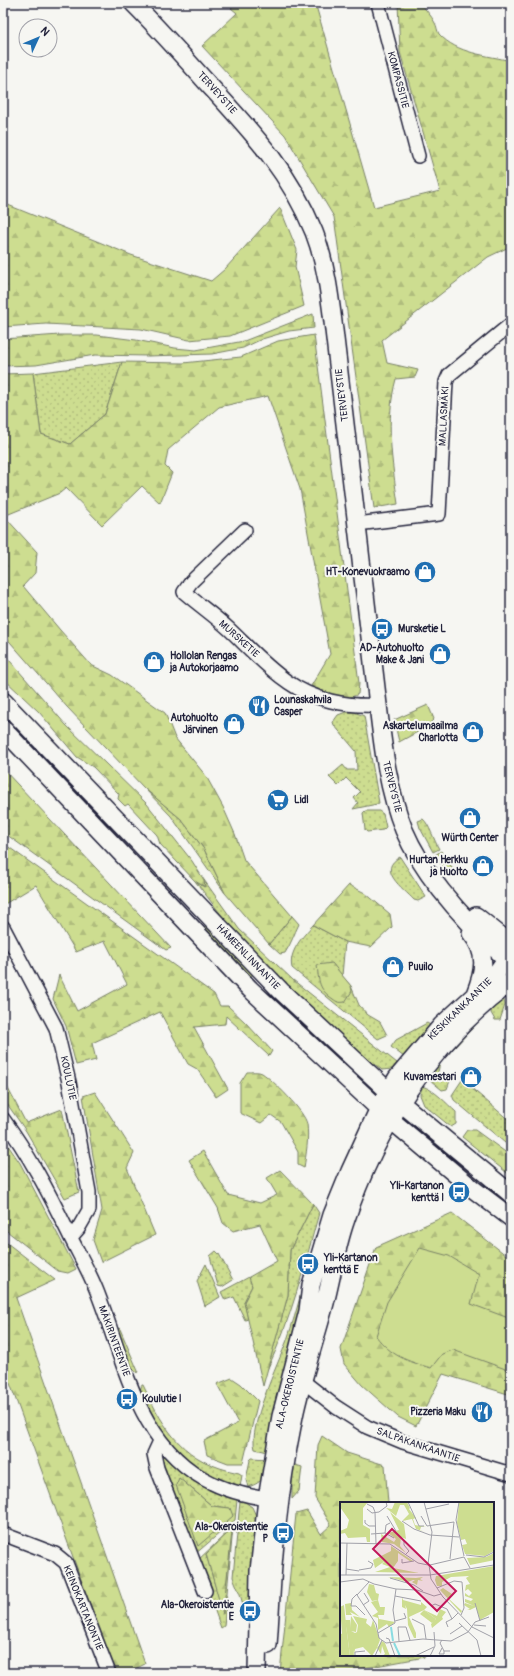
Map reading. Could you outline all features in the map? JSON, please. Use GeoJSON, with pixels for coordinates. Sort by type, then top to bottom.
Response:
{"type":"FeatureCollection","features":[{"type":"Feature","properties":{"kind":"main road","name":"TERVEYSTIE"},"geometry":{"type":"LineString","coordinates":[[133,3],[156,26],[265,148],[284,172],[301,202],[326,269],[384,756],[393,797],[401,822],[420,865],[439,898],[473,936],[482,950],[482,976],[474,995]]}},
{"type":"Feature","properties":{"kind":"main road","name":"HÄMEENLINNANTIE"},"geometry":{"type":"LineString","coordinates":[[3,701],[281,992],[395,1097],[511,1194]]}},
{"type":"Feature","properties":{"kind":"main road","name":"HÄMEENLINNANTIE"},"geometry":{"type":"LineString","coordinates":[[3,729],[250,988],[391,1120],[473,1189],[511,1218]]}},
{"type":"Feature","properties":{"kind":"main road","name":"TERVEYSTIE"},"geometry":{"type":"LineString","coordinates":[[414,851],[421,854],[447,888],[468,910],[508,958]]}},
{"type":"Feature","properties":{"kind":"main road","name":"KESKIKANKAANTIE"},"geometry":{"type":"LineString","coordinates":[[395,1097],[411,1062],[442,1025],[492,980],[508,958]]}},
{"type":"Feature","properties":{"kind":"main road","name":"KESKIKANKAANTIE"},"geometry":{"type":"LineString","coordinates":[[395,1097],[451,1035],[511,982]]}},
{"type":"Feature","properties":{"kind":"main road","name":"ALA-OKEROISTENTIE"},"geometry":{"type":"LineString","coordinates":[[257,1673],[259,1570],[273,1501],[294,1416],[311,1285],[332,1215],[350,1171],[379,1108],[395,1097]]}},
{"type":"Feature","properties":{"kind":"main road","name":"ALA-OKEROISTENTIE"},"geometry":{"type":"LineString","coordinates":[[298,1378],[345,1222],[364,1172],[383,1131],[391,1120],[395,1097]]}},
{"type":"Feature","properties":{"kind":"main road","name":"ALA-OKEROISTENTIE"},"geometry":{"type":"LineString","coordinates":[[265,1673],[273,1564],[273,1501]]}},
{"type":"Feature","properties":{"kind":"street","name":"KOMPASSITIE"},"geometry":{"type":"LineString","coordinates":[[378,3],[418,156]]}},
{"type":"Feature","properties":{"kind":"street","name":"MALLASMÄKI"},"geometry":{"type":"LineString","coordinates":[[357,524],[439,514],[446,382],[449,375],[511,324]]}},
{"type":"Feature","properties":{"kind":"street","name":"MURSKETIE"},"geometry":{"type":"LineString","coordinates":[[245,530],[191,582],[184,592],[288,682],[309,694],[329,701],[359,706],[378,705]]}},
{"type":"Feature","properties":{"kind":"street","name":"KOULUTIE"},"geometry":{"type":"LineString","coordinates":[[3,927],[56,1028],[69,1082],[89,1192],[89,1210],[78,1229],[71,1237]]}},
{"type":"Feature","properties":{"kind":"street","name":"MÄKIRINTEENTIE"},"geometry":{"type":"LineString","coordinates":[[3,1119],[48,1189],[96,1290],[143,1414],[160,1441],[174,1457],[194,1473],[212,1483],[234,1492],[273,1501]]}},
{"type":"Feature","properties":{"kind":"street","name":"SALPAKANKAANTIE"},"geometry":{"type":"LineString","coordinates":[[298,1378],[367,1428],[403,1442],[511,1474]]}},
{"type":"Feature","properties":{"kind":"street"},"geometry":{"type":"LineString","coordinates":[[160,1441],[154,1454],[157,1468],[205,1590]]}},
{"type":"Feature","properties":{"kind":"street","name":"KEINOKARTANONTIE"},"geometry":{"type":"LineString","coordinates":[[3,1534],[55,1554],[66,1563],[109,1673]]}},
{"type":"Feature","properties":{"kind":"green space"},"geometry":{"type":"Polygon","coordinates":[[[236,3],[319,3],[316,6],[374,207],[440,191],[400,52],[398,3],[420,3],[436,24],[439,34],[454,46],[473,53],[511,61],[511,246],[488,257],[382,340],[387,363],[418,370],[415,377],[396,379],[393,394],[390,425],[398,504],[374,508],[334,217],[285,135],[202,46],[237,13],[231,8],[236,3]]]}},
{"type":"Feature","properties":{"kind":"green space"},"geometry":{"type":"Polygon","coordinates":[[[3,203],[131,255],[211,281],[225,269],[280,208],[297,250],[295,267],[304,306],[230,336],[189,340],[141,329],[46,324],[3,327],[3,203]]]}},
{"type":"Feature","properties":{"kind":"green space"},"geometry":{"type":"Polygon","coordinates":[[[313,314],[314,328],[289,331],[262,339],[243,348],[212,354],[148,356],[95,355],[36,365],[3,366],[3,339],[60,335],[97,335],[196,350],[244,341],[313,314]]]}},
{"type":"Feature","properties":{"kind":"green space"},"geometry":{"type":"Polygon","coordinates":[[[314,335],[359,683],[358,694],[347,697],[335,696],[311,686],[330,654],[300,489],[268,396],[219,407],[168,450],[165,466],[172,473],[160,503],[142,486],[102,525],[66,488],[60,493],[4,516],[37,552],[35,573],[23,586],[91,665],[112,675],[165,713],[175,738],[206,776],[223,807],[235,834],[244,860],[292,916],[269,944],[225,893],[204,849],[181,819],[144,788],[67,707],[3,634],[3,466],[6,464],[3,457],[3,374],[33,373],[41,434],[70,444],[105,414],[122,362],[183,363],[241,357],[278,341],[314,335]]]}},
{"type":"Feature","properties":{"kind":"green space"},"geometry":{"type":"Polygon","coordinates":[[[122,362],[105,414],[70,444],[41,434],[33,373],[122,362]]]}},
{"type":"Feature","properties":{"kind":"green space"},"geometry":{"type":"Polygon","coordinates":[[[3,653],[66,725],[147,804],[192,861],[204,880],[205,887],[195,881],[160,844],[157,835],[128,804],[125,806],[118,799],[119,794],[93,767],[77,757],[39,712],[3,678],[3,653]]]}},
{"type":"Feature","properties":{"kind":"green space"},"geometry":{"type":"Polygon","coordinates":[[[428,705],[434,719],[425,728],[399,742],[394,720],[428,705]]]}},
{"type":"Feature","properties":{"kind":"green space"},"geometry":{"type":"Polygon","coordinates":[[[346,712],[354,712],[364,716],[379,803],[353,809],[358,803],[354,798],[360,792],[346,778],[338,786],[329,777],[343,765],[347,770],[357,770],[356,751],[333,722],[338,715],[346,712]]]}},
{"type":"Feature","properties":{"kind":"green space"},"geometry":{"type":"Polygon","coordinates":[[[3,769],[171,948],[166,950],[3,832],[3,769]]]}},
{"type":"Feature","properties":{"kind":"green space"},"geometry":{"type":"Polygon","coordinates":[[[144,788],[181,819],[204,849],[225,893],[171,816],[144,788]]]}},
{"type":"Feature","properties":{"kind":"green space"},"geometry":{"type":"Polygon","coordinates":[[[365,811],[379,811],[383,814],[386,827],[383,830],[367,832],[365,830],[363,813],[365,811]]]}},
{"type":"Feature","properties":{"kind":"green space"},"geometry":{"type":"Polygon","coordinates":[[[423,819],[439,849],[433,852],[420,828],[418,821],[423,819]]]}},
{"type":"Feature","properties":{"kind":"green space"},"geometry":{"type":"Polygon","coordinates":[[[3,843],[214,994],[220,1006],[228,1006],[272,1051],[269,1056],[226,1016],[225,1024],[194,1027],[228,1089],[216,1097],[197,1069],[188,1064],[160,1012],[92,1043],[96,1060],[76,1065],[66,1026],[53,999],[59,975],[77,1011],[127,984],[105,941],[76,952],[36,885],[3,905],[3,843]]]}},
{"type":"Feature","properties":{"kind":"green space"},"geometry":{"type":"Polygon","coordinates":[[[441,851],[454,870],[448,875],[435,855],[441,851]]]}},
{"type":"Feature","properties":{"kind":"green space"},"geometry":{"type":"Polygon","coordinates":[[[400,857],[426,897],[418,901],[414,900],[398,885],[394,879],[391,873],[391,868],[393,862],[400,857]]]}},
{"type":"Feature","properties":{"kind":"green space"},"geometry":{"type":"Polygon","coordinates":[[[204,880],[239,929],[293,980],[397,1063],[392,1069],[382,1070],[352,1047],[311,1009],[223,917],[195,881],[204,887],[204,880]]]}},
{"type":"Feature","properties":{"kind":"green space"},"geometry":{"type":"Polygon","coordinates":[[[349,885],[365,893],[390,914],[392,927],[371,947],[345,942],[313,925],[349,885]]]}},
{"type":"Feature","properties":{"kind":"green space"},"geometry":{"type":"Polygon","coordinates":[[[292,916],[299,924],[285,953],[280,954],[269,944],[292,916]]]}},
{"type":"Feature","properties":{"kind":"green space"},"geometry":{"type":"Polygon","coordinates":[[[206,925],[253,974],[250,978],[202,929],[206,925]]]}},
{"type":"Feature","properties":{"kind":"green space"},"geometry":{"type":"Polygon","coordinates":[[[313,925],[345,942],[342,976],[351,986],[359,1005],[368,1015],[380,1022],[387,1035],[378,1039],[292,968],[291,962],[294,950],[313,925]]]}},
{"type":"Feature","properties":{"kind":"green space"},"geometry":{"type":"Polygon","coordinates":[[[332,963],[351,986],[352,991],[345,1002],[337,1002],[334,1000],[324,992],[320,984],[317,965],[332,963]]]}},
{"type":"Feature","properties":{"kind":"green space"},"geometry":{"type":"Polygon","coordinates":[[[500,999],[504,1000],[505,1005],[500,1020],[495,1020],[491,1013],[492,1005],[500,999]]]}},
{"type":"Feature","properties":{"kind":"green space"},"geometry":{"type":"Polygon","coordinates":[[[479,1016],[480,1020],[440,1063],[438,1072],[445,1080],[451,1078],[447,1089],[442,1090],[430,1080],[427,1075],[479,1016]]]}},
{"type":"Feature","properties":{"kind":"green space"},"geometry":{"type":"Polygon","coordinates":[[[427,1023],[430,1025],[404,1057],[391,1047],[396,1040],[427,1023]]]}},
{"type":"Feature","properties":{"kind":"green space"},"geometry":{"type":"Polygon","coordinates":[[[247,1072],[261,1072],[281,1089],[301,1112],[307,1124],[308,1135],[304,1168],[298,1165],[298,1152],[281,1122],[271,1115],[261,1123],[240,1113],[240,1083],[247,1072]]]}},
{"type":"Feature","properties":{"kind":"green space"},"geometry":{"type":"Polygon","coordinates":[[[3,1079],[26,1123],[62,1109],[79,1192],[65,1198],[26,1131],[3,1098],[3,1079]]]}},
{"type":"Feature","properties":{"kind":"green space"},"geometry":{"type":"Polygon","coordinates":[[[462,1080],[511,1122],[511,1148],[454,1100],[452,1095],[462,1080]]]}},
{"type":"Feature","properties":{"kind":"green space"},"geometry":{"type":"Polygon","coordinates":[[[422,1086],[436,1094],[456,1112],[456,1124],[451,1127],[424,1105],[420,1095],[422,1086]]]}},
{"type":"Feature","properties":{"kind":"green space"},"geometry":{"type":"Polygon","coordinates":[[[95,1092],[134,1153],[127,1168],[155,1235],[101,1262],[93,1240],[102,1210],[83,1096],[95,1092]]]}},
{"type":"Feature","properties":{"kind":"green space"},"geometry":{"type":"Polygon","coordinates":[[[467,1130],[475,1130],[508,1154],[511,1159],[511,1176],[462,1137],[467,1130]]]}},
{"type":"Feature","properties":{"kind":"green space"},"geometry":{"type":"Polygon","coordinates":[[[3,1138],[20,1163],[76,1269],[68,1273],[58,1271],[3,1228],[3,1138]]]}},
{"type":"Feature","properties":{"kind":"green space"},"geometry":{"type":"Polygon","coordinates":[[[203,1151],[228,1195],[260,1203],[277,1195],[267,1178],[280,1170],[313,1204],[290,1250],[288,1295],[263,1386],[244,1302],[252,1286],[249,1277],[277,1261],[260,1224],[233,1231],[223,1223],[218,1208],[189,1160],[203,1151]]]}},
{"type":"Feature","properties":{"kind":"green space"},"geometry":{"type":"Polygon","coordinates":[[[313,1204],[319,1213],[308,1253],[290,1313],[276,1351],[267,1370],[288,1295],[290,1250],[313,1204]]]}},
{"type":"Feature","properties":{"kind":"green space"},"geometry":{"type":"Polygon","coordinates":[[[452,1213],[511,1259],[511,1395],[443,1374],[416,1426],[398,1417],[362,1385],[344,1364],[341,1349],[376,1247],[452,1213]]]}},
{"type":"Feature","properties":{"kind":"green space"},"geometry":{"type":"Polygon","coordinates":[[[3,1240],[55,1280],[16,1298],[145,1664],[127,1673],[115,1673],[3,1364],[3,1240]]]}},
{"type":"Feature","properties":{"kind":"green space"},"geometry":{"type":"Polygon","coordinates":[[[420,1248],[449,1256],[479,1274],[471,1304],[511,1319],[511,1371],[453,1350],[442,1354],[431,1368],[400,1357],[382,1343],[376,1336],[387,1302],[420,1248]]]}},
{"type":"Feature","properties":{"kind":"green space"},"geometry":{"type":"Polygon","coordinates":[[[216,1251],[233,1280],[222,1287],[218,1286],[210,1256],[216,1251]]]}},
{"type":"Feature","properties":{"kind":"green space"},"geometry":{"type":"Polygon","coordinates":[[[206,1264],[220,1297],[205,1306],[197,1281],[206,1264]]]}},
{"type":"Feature","properties":{"kind":"green space"},"geometry":{"type":"Polygon","coordinates":[[[249,1277],[252,1286],[244,1302],[248,1319],[245,1320],[234,1297],[225,1300],[221,1292],[249,1277]]]}},
{"type":"Feature","properties":{"kind":"green space"},"geometry":{"type":"Polygon","coordinates":[[[301,1293],[302,1303],[268,1452],[255,1449],[254,1439],[260,1411],[287,1340],[301,1293]]]}},
{"type":"Feature","properties":{"kind":"green space"},"geometry":{"type":"Polygon","coordinates":[[[119,1328],[138,1371],[137,1373],[130,1366],[117,1329],[119,1328]]]}},
{"type":"Feature","properties":{"kind":"green space"},"geometry":{"type":"Polygon","coordinates":[[[232,1378],[241,1384],[258,1401],[243,1463],[228,1463],[207,1455],[204,1441],[238,1423],[217,1384],[232,1378]]]}},
{"type":"Feature","properties":{"kind":"green space"},"geometry":{"type":"Polygon","coordinates":[[[142,1385],[160,1417],[179,1443],[204,1461],[242,1475],[240,1487],[203,1473],[171,1443],[149,1413],[140,1390],[142,1385]]]}},
{"type":"Feature","properties":{"kind":"green space"},"geometry":{"type":"Polygon","coordinates":[[[322,1436],[347,1453],[385,1465],[388,1502],[340,1502],[340,1656],[425,1657],[338,1673],[280,1673],[296,1514],[307,1511],[321,1534],[331,1525],[315,1498],[318,1445],[322,1436]]]}},
{"type":"Feature","properties":{"kind":"green space"},"geometry":{"type":"Polygon","coordinates":[[[163,1456],[192,1480],[237,1500],[235,1520],[194,1555],[159,1461],[163,1456]],[[179,1478],[198,1546],[229,1508],[212,1506],[179,1478]]]}},
{"type":"Feature","properties":{"kind":"green space"},"geometry":{"type":"Polygon","coordinates":[[[252,1458],[268,1459],[261,1480],[258,1483],[248,1487],[246,1480],[250,1460],[252,1458]]]}},
{"type":"Feature","properties":{"kind":"green space"},"geometry":{"type":"Polygon","coordinates":[[[292,1464],[302,1467],[299,1491],[292,1499],[292,1464]]]}},
{"type":"Feature","properties":{"kind":"green space"},"geometry":{"type":"Polygon","coordinates":[[[179,1478],[212,1506],[230,1508],[233,1516],[198,1546],[176,1485],[179,1478]]]}},
{"type":"Feature","properties":{"kind":"green space"},"geometry":{"type":"Polygon","coordinates":[[[240,1501],[245,1502],[252,1507],[257,1518],[258,1533],[247,1619],[240,1594],[233,1577],[240,1501]]]}},
{"type":"Feature","properties":{"kind":"green space"},"geometry":{"type":"Polygon","coordinates":[[[233,1527],[224,1626],[221,1628],[197,1561],[233,1527]],[[231,1531],[206,1554],[223,1612],[231,1531]]]}},
{"type":"Feature","properties":{"kind":"green space"},"geometry":{"type":"Polygon","coordinates":[[[230,1531],[232,1532],[223,1614],[206,1554],[230,1531]]]}},
{"type":"Feature","properties":{"kind":"place","name":"HT-Konevuokraamo"},"geometry":{"type":"Point","coordinates":[425,572]}},
{"type":"Feature","properties":{"kind":"place","name":"Mursketie L"},"geometry":{"type":"Point","coordinates":[382,629]}},
{"type":"Feature","properties":{"kind":"place","name":"AD-Autohuolto Make & Jani"},"geometry":{"type":"Point","coordinates":[440,654]}},
{"type":"Feature","properties":{"kind":"place","name":"Hollolan Rengas ja Autokorjaamo"},"geometry":{"type":"Point","coordinates":[154,662]}},
{"type":"Feature","properties":{"kind":"place","name":"Lounaskahvila Casper"},"geometry":{"type":"Point","coordinates":[259,706]}},
{"type":"Feature","properties":{"kind":"place","name":"Autohuolto Järvinen"},"geometry":{"type":"Point","coordinates":[234,724]}},
{"type":"Feature","properties":{"kind":"place","name":"Askartelumaailma Charlotta"},"geometry":{"type":"Point","coordinates":[473,732]}},
{"type":"Feature","properties":{"kind":"place","name":"Lidl"},"geometry":{"type":"Point","coordinates":[278,800]}},
{"type":"Feature","properties":{"kind":"place","name":"Würth Center"},"geometry":{"type":"Point","coordinates":[470,818]}},
{"type":"Feature","properties":{"kind":"place","name":"Hurtan Herkku ja Huolto"},"geometry":{"type":"Point","coordinates":[483,866]}},
{"type":"Feature","properties":{"kind":"place","name":"Puuilo"},"geometry":{"type":"Point","coordinates":[393,967]}},
{"type":"Feature","properties":{"kind":"place","name":"Kuvamestari"},"geometry":{"type":"Point","coordinates":[471,1077]}},
{"type":"Feature","properties":{"kind":"place","name":"Yli-Kartanon kenttä I"},"geometry":{"type":"Point","coordinates":[459,1192]}},
{"type":"Feature","properties":{"kind":"place","name":"Yli-Kartanon kenttä E"},"geometry":{"type":"Point","coordinates":[308,1264]}},
{"type":"Feature","properties":{"kind":"place","name":"Koulutie I"},"geometry":{"type":"Point","coordinates":[127,1399]}},
{"type":"Feature","properties":{"kind":"place","name":"Pizzeria Maku"},"geometry":{"type":"Point","coordinates":[482,1412]}},
{"type":"Feature","properties":{"kind":"place","name":"Ala-Okeroistentie P"},"geometry":{"type":"Point","coordinates":[283,1533]}},
{"type":"Feature","properties":{"kind":"place","name":"Ala-Okeroistentie E"},"geometry":{"type":"Point","coordinates":[250,1611]}}]}
